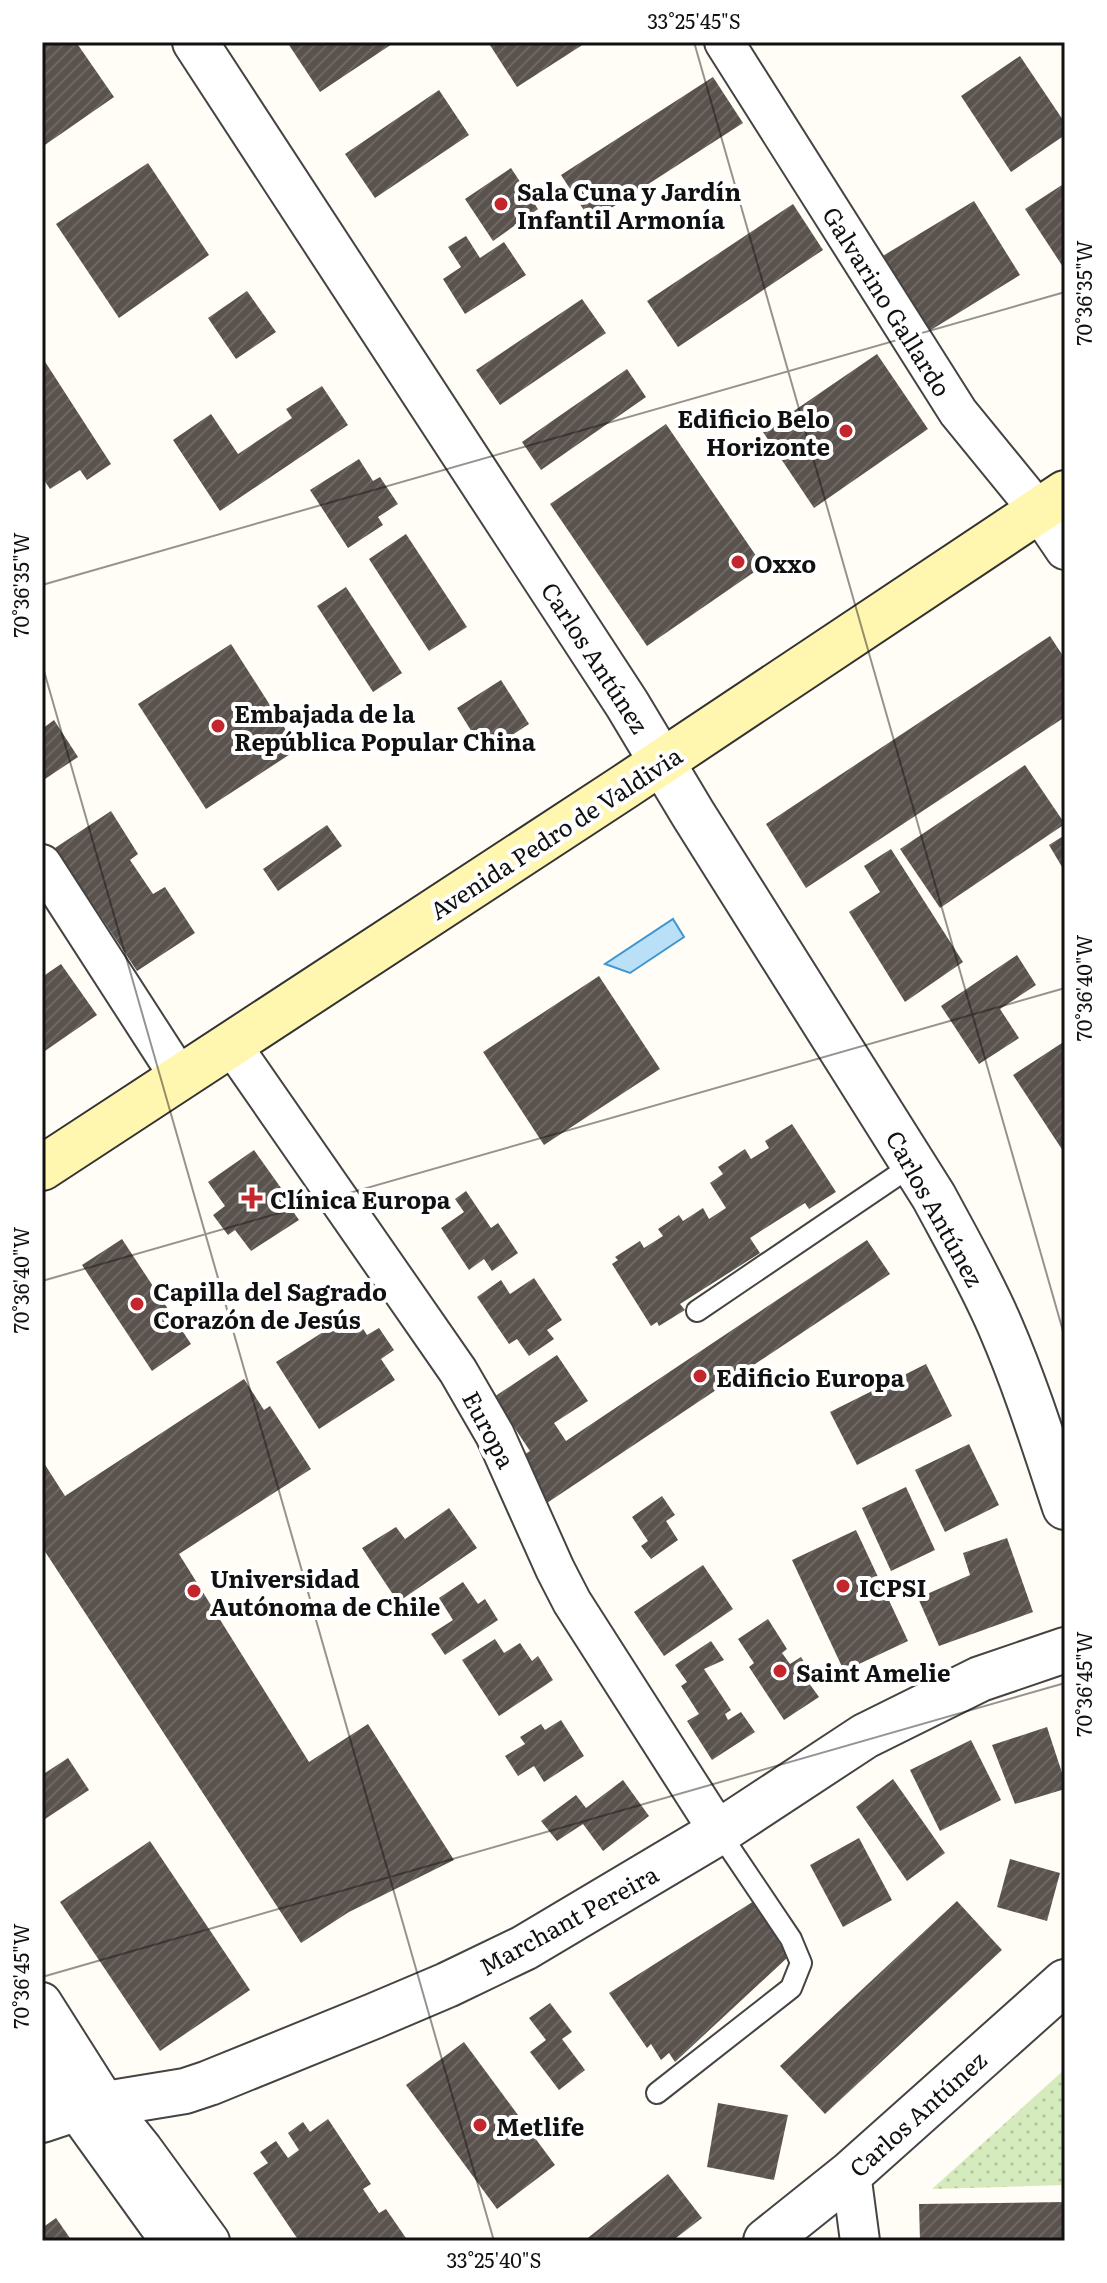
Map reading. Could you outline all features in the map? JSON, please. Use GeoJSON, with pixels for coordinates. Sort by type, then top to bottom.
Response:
{"type":"FeatureCollection","features":[{"type":"Feature","properties":{"kind":"main road","name":"Avenida Pedro de Valdivia"},"geometry":{"type":"LineString","coordinates":[[42,1168],[662,762],[1052,501]]}},
{"type":"Feature","properties":{"kind":"street","name":"Carlos Antúnez"},"geometry":{"type":"LineString","coordinates":[[195,42],[619,691],[914,1164],[968,1258],[1001,1327],[1032,1406],[1065,1507]]}},
{"type":"Feature","properties":{"kind":"street","name":"Galvarino Gallardo"},"geometry":{"type":"LineString","coordinates":[[724,42],[958,412],[1052,501],[1065,550]]}},
{"type":"Feature","properties":{"kind":"street"},"geometry":{"type":"LineString","coordinates":[[42,864],[180,1078]]}},
{"type":"Feature","properties":{"kind":"street","name":"Europa"},"geometry":{"type":"LineString","coordinates":[[231,1044],[458,1371],[495,1435],[572,1602],[719,1832]]}},
{"type":"Feature","properties":{"kind":"street","name":"Marchant Pereira"},"geometry":{"type":"LineString","coordinates":[[74,2111],[185,2091],[209,2083],[447,1985],[524,1948],[719,1832],[865,1736],[980,1679],[1065,1650]]}},
{"type":"Feature","properties":{"kind":"street","name":"Carlos Antúnez"},"geometry":{"type":"LineString","coordinates":[[766,2241],[851,2173],[1065,1982]]}},
{"type":"Feature","properties":{"kind":"street"},"geometry":{"type":"LineString","coordinates":[[42,2002],[74,2111],[143,2149],[210,2241]]}},
{"type":"Feature","properties":{"kind":"street"},"geometry":{"type":"LineString","coordinates":[[42,2059],[74,2111],[170,2241]]}},
{"type":"Feature","properties":{"kind":"street"},"geometry":{"type":"LineString","coordinates":[[851,2173],[860,2241]]}},
{"type":"Feature","properties":{"kind":"lane"},"geometry":{"type":"LineString","coordinates":[[697,1311],[914,1164]]}},
{"type":"Feature","properties":{"kind":"lane"},"geometry":{"type":"LineString","coordinates":[[657,2093],[791,1988],[801,1963],[791,1939],[719,1832]]}},
{"type":"Feature","properties":{"kind":"green space"},"geometry":{"type":"Polygon","coordinates":[[[1065,2069],[1065,2185],[932,2189],[1065,2069]]]}},
{"type":"Feature","properties":{"kind":"water"},"geometry":{"type":"Polygon","coordinates":[[[673,919],[684,937],[630,973],[605,964],[673,919]]]}},
{"type":"Feature","properties":{"kind":"building"},"geometry":{"type":"Polygon","coordinates":[[[42,42],[76,42],[114,97],[42,147],[42,42]]]}},
{"type":"Feature","properties":{"kind":"building"},"geometry":{"type":"Polygon","coordinates":[[[287,42],[395,42],[320,92],[287,42]]]}},
{"type":"Feature","properties":{"kind":"building"},"geometry":{"type":"Polygon","coordinates":[[[488,42],[587,42],[517,87],[488,42]]]}},
{"type":"Feature","properties":{"kind":"building"},"geometry":{"type":"Polygon","coordinates":[[[1020,56],[1065,123],[1065,135],[1011,172],[961,96],[1020,56]]]}},
{"type":"Feature","properties":{"kind":"building"},"geometry":{"type":"Polygon","coordinates":[[[713,77],[743,123],[591,221],[561,175],[713,77]]]}},
{"type":"Feature","properties":{"kind":"building"},"geometry":{"type":"Polygon","coordinates":[[[439,90],[469,135],[375,198],[345,154],[439,90]]]}},
{"type":"Feature","properties":{"kind":"building"},"geometry":{"type":"Polygon","coordinates":[[[148,163],[209,255],[119,318],[56,224],[148,163]]]}},
{"type":"Feature","properties":{"kind":"building","name":"Sala Cuna y Jardín Infantil Armonía"},"geometry":{"type":"Polygon","coordinates":[[[511,168],[538,209],[493,241],[465,199],[511,168]]]}},
{"type":"Feature","properties":{"kind":"building"},"geometry":{"type":"Polygon","coordinates":[[[1065,183],[1065,270],[1025,209],[1065,183]]]}},
{"type":"Feature","properties":{"kind":"building"},"geometry":{"type":"Polygon","coordinates":[[[974,201],[1020,275],[926,333],[881,257],[974,201]]]}},
{"type":"Feature","properties":{"kind":"building"},"geometry":{"type":"Polygon","coordinates":[[[793,204],[823,250],[678,347],[647,301],[793,204]]]}},
{"type":"Feature","properties":{"kind":"building"},"geometry":{"type":"Polygon","coordinates":[[[466,236],[480,258],[504,242],[526,275],[465,314],[443,279],[461,267],[448,247],[466,236]]]}},
{"type":"Feature","properties":{"kind":"building"},"geometry":{"type":"Polygon","coordinates":[[[247,291],[276,332],[236,359],[208,318],[247,291]]]}},
{"type":"Feature","properties":{"kind":"building"},"geometry":{"type":"Polygon","coordinates":[[[582,299],[606,333],[500,405],[476,370],[582,299]]]}},
{"type":"Feature","properties":{"kind":"building","name":"Edificio Belo Horizonte"},"geometry":{"type":"Polygon","coordinates":[[[877,354],[928,429],[814,508],[763,432],[877,354]]]}},
{"type":"Feature","properties":{"kind":"building"},"geometry":{"type":"Polygon","coordinates":[[[42,357],[111,464],[87,480],[80,470],[50,489],[42,477],[42,357]]]}},
{"type":"Feature","properties":{"kind":"building"},"geometry":{"type":"Polygon","coordinates":[[[627,369],[646,397],[541,470],[522,442],[627,369]]]}},
{"type":"Feature","properties":{"kind":"building"},"geometry":{"type":"Polygon","coordinates":[[[322,386],[348,425],[220,511],[173,440],[211,414],[238,454],[292,418],[286,409],[322,386]]]}},
{"type":"Feature","properties":{"kind":"building"},"geometry":{"type":"Polygon","coordinates":[[[666,424],[763,566],[647,646],[550,504],[666,424]]]}},
{"type":"Feature","properties":{"kind":"building"},"geometry":{"type":"Polygon","coordinates":[[[359,459],[373,481],[380,477],[398,504],[378,517],[383,525],[348,548],[310,490],[359,459]]]}},
{"type":"Feature","properties":{"kind":"building"},"geometry":{"type":"Polygon","coordinates":[[[406,534],[467,627],[429,651],[369,559],[406,534]]]}},
{"type":"Feature","properties":{"kind":"building"},"geometry":{"type":"Polygon","coordinates":[[[346,587],[402,673],[373,692],[317,606],[346,587]]]}},
{"type":"Feature","properties":{"kind":"building"},"geometry":{"type":"Polygon","coordinates":[[[1050,636],[1065,659],[1065,717],[806,888],[766,824],[1050,636]]]}},
{"type":"Feature","properties":{"kind":"building","name":"Embajada de la República Popular China"},"geometry":{"type":"Polygon","coordinates":[[[231,644],[298,749],[206,809],[138,704],[231,644]]]}},
{"type":"Feature","properties":{"kind":"building"},"geometry":{"type":"Polygon","coordinates":[[[501,680],[529,724],[485,753],[457,708],[501,680]]]}},
{"type":"Feature","properties":{"kind":"building"},"geometry":{"type":"Polygon","coordinates":[[[54,720],[78,757],[42,781],[42,729],[54,720]]]}},
{"type":"Feature","properties":{"kind":"building"},"geometry":{"type":"Polygon","coordinates":[[[1025,765],[1065,824],[940,908],[900,849],[1025,765]]]}},
{"type":"Feature","properties":{"kind":"building"},"geometry":{"type":"Polygon","coordinates":[[[111,811],[138,854],[130,860],[153,894],[165,887],[195,933],[137,971],[55,848],[111,811]]]}},
{"type":"Feature","properties":{"kind":"building"},"geometry":{"type":"Polygon","coordinates":[[[327,825],[342,846],[278,891],[263,869],[327,825]]]}},
{"type":"Feature","properties":{"kind":"building"},"geometry":{"type":"Polygon","coordinates":[[[1065,835],[1065,872],[1049,845],[1065,835]]]}},
{"type":"Feature","properties":{"kind":"building"},"geometry":{"type":"Polygon","coordinates":[[[891,849],[963,962],[905,1002],[849,912],[880,892],[864,866],[891,849]]]}},
{"type":"Feature","properties":{"kind":"building"},"geometry":{"type":"Polygon","coordinates":[[[1017,955],[1036,985],[1000,1009],[1019,1038],[979,1064],[941,1006],[1017,955]]]}},
{"type":"Feature","properties":{"kind":"building"},"geometry":{"type":"Polygon","coordinates":[[[61,964],[97,1015],[42,1053],[42,977],[61,964]]]}},
{"type":"Feature","properties":{"kind":"building"},"geometry":{"type":"Polygon","coordinates":[[[599,976],[660,1069],[544,1145],[483,1052],[599,976]]]}},
{"type":"Feature","properties":{"kind":"building"},"geometry":{"type":"Polygon","coordinates":[[[1065,1041],[1065,1154],[1013,1075],[1065,1041]]]}},
{"type":"Feature","properties":{"kind":"building"},"geometry":{"type":"Polygon","coordinates":[[[792,1124],[836,1192],[809,1209],[805,1203],[750,1238],[760,1253],[680,1304],[685,1310],[659,1326],[657,1322],[651,1326],[612,1264],[618,1260],[615,1257],[640,1241],[644,1248],[663,1236],[658,1229],[679,1215],[683,1221],[703,1208],[709,1219],[726,1208],[710,1183],[723,1174],[718,1167],[745,1149],[751,1159],[769,1148],[765,1141],[792,1124]]]}},
{"type":"Feature","properties":{"kind":"building","name":"Clínica Europa"},"geometry":{"type":"Polygon","coordinates":[[[254,1150],[299,1220],[251,1251],[235,1230],[228,1235],[213,1215],[225,1206],[208,1182],[254,1150]]]}},
{"type":"Feature","properties":{"kind":"building"},"geometry":{"type":"Polygon","coordinates":[[[466,1191],[491,1228],[498,1223],[518,1253],[492,1271],[484,1259],[469,1270],[441,1228],[464,1212],[455,1199],[466,1191]]]}},
{"type":"Feature","properties":{"kind":"building","name":"Capilla del Sagrado Corazón de Jesús"},"geometry":{"type":"Polygon","coordinates":[[[122,1239],[191,1344],[152,1371],[82,1265],[122,1239]]]}},
{"type":"Feature","properties":{"kind":"building","name":"Edificio Europa"},"geometry":{"type":"Polygon","coordinates":[[[867,1240],[890,1274],[544,1505],[515,1460],[530,1451],[494,1397],[557,1355],[588,1401],[554,1423],[566,1441],[867,1240]]]}},
{"type":"Feature","properties":{"kind":"building"},"geometry":{"type":"Polygon","coordinates":[[[534,1278],[562,1320],[547,1330],[554,1339],[529,1356],[517,1339],[509,1344],[477,1297],[501,1280],[510,1294],[534,1278]]]}},
{"type":"Feature","properties":{"kind":"building"},"geometry":{"type":"Polygon","coordinates":[[[353,1313],[367,1335],[379,1328],[394,1350],[381,1359],[395,1380],[319,1429],[276,1362],[353,1313]]]}},
{"type":"Feature","properties":{"kind":"building"},"geometry":{"type":"Polygon","coordinates":[[[926,1364],[952,1416],[857,1465],[830,1412],[926,1364]]]}},
{"type":"Feature","properties":{"kind":"building"},"geometry":{"type":"Polygon","coordinates":[[[244,1379],[264,1410],[270,1406],[311,1469],[179,1554],[309,1762],[368,1724],[454,1860],[349,1912],[301,1943],[42,1547],[42,1460],[65,1496],[244,1379]]]}},
{"type":"Feature","properties":{"kind":"building"},"geometry":{"type":"Polygon","coordinates":[[[969,1444],[999,1505],[945,1532],[915,1470],[969,1444]]]}},
{"type":"Feature","properties":{"kind":"building"},"geometry":{"type":"Polygon","coordinates":[[[906,1487],[935,1550],[891,1571],[862,1508],[906,1487]]]}},
{"type":"Feature","properties":{"kind":"building"},"geometry":{"type":"Polygon","coordinates":[[[662,1496],[675,1515],[666,1521],[678,1540],[651,1559],[641,1546],[648,1541],[632,1517],[662,1496]]]}},
{"type":"Feature","properties":{"kind":"building"},"geometry":{"type":"Polygon","coordinates":[[[449,1508],[477,1548],[398,1602],[362,1548],[396,1527],[405,1539],[449,1508]]]}},
{"type":"Feature","properties":{"kind":"building","name":"ICPSI"},"geometry":{"type":"Polygon","coordinates":[[[856,1530],[908,1641],[844,1671],[792,1560],[856,1530]]]}},
{"type":"Feature","properties":{"kind":"building"},"geometry":{"type":"Polygon","coordinates":[[[1007,1538],[1033,1612],[939,1646],[918,1598],[970,1575],[963,1553],[1007,1538]]]}},
{"type":"Feature","properties":{"kind":"building"},"geometry":{"type":"Polygon","coordinates":[[[703,1565],[733,1609],[664,1656],[634,1612],[703,1565]]]}},
{"type":"Feature","properties":{"kind":"building"},"geometry":{"type":"Polygon","coordinates":[[[463,1582],[478,1604],[485,1599],[498,1620],[445,1655],[431,1634],[453,1620],[439,1598],[463,1582]]]}},
{"type":"Feature","properties":{"kind":"building","name":"Saint Amelie"},"geometry":{"type":"Polygon","coordinates":[[[768,1619],[787,1649],[782,1653],[790,1664],[801,1657],[812,1675],[806,1679],[819,1697],[784,1720],[749,1667],[754,1663],[738,1639],[768,1619]]]}},
{"type":"Feature","properties":{"kind":"building"},"geometry":{"type":"Polygon","coordinates":[[[495,1639],[504,1653],[520,1643],[532,1661],[538,1656],[553,1680],[499,1716],[462,1660],[495,1639]]]}},
{"type":"Feature","properties":{"kind":"building"},"geometry":{"type":"Polygon","coordinates":[[[711,1641],[724,1660],[704,1669],[731,1710],[725,1714],[728,1720],[741,1712],[755,1732],[712,1760],[687,1721],[699,1714],[681,1686],[687,1682],[675,1665],[711,1641]]]}},
{"type":"Feature","properties":{"kind":"building"},"geometry":{"type":"Polygon","coordinates":[[[561,1720],[584,1756],[544,1782],[534,1766],[518,1776],[505,1756],[525,1744],[520,1737],[541,1724],[545,1730],[561,1720]]]}},
{"type":"Feature","properties":{"kind":"building"},"geometry":{"type":"Polygon","coordinates":[[[1047,1727],[1065,1789],[1015,1804],[992,1745],[1047,1727]]]}},
{"type":"Feature","properties":{"kind":"building"},"geometry":{"type":"Polygon","coordinates":[[[971,1740],[1001,1800],[940,1831],[910,1770],[971,1740]]]}},
{"type":"Feature","properties":{"kind":"building"},"geometry":{"type":"Polygon","coordinates":[[[68,1758],[89,1790],[42,1821],[42,1775],[68,1758]]]}},
{"type":"Feature","properties":{"kind":"building"},"geometry":{"type":"Polygon","coordinates":[[[893,1779],[945,1853],[907,1881],[856,1807],[893,1779]]]}},
{"type":"Feature","properties":{"kind":"building"},"geometry":{"type":"Polygon","coordinates":[[[623,1780],[649,1816],[603,1851],[583,1824],[557,1841],[541,1821],[576,1795],[586,1808],[623,1780]]]}},
{"type":"Feature","properties":{"kind":"building"},"geometry":{"type":"Polygon","coordinates":[[[859,1838],[892,1900],[843,1927],[810,1865],[859,1838]]]}},
{"type":"Feature","properties":{"kind":"building"},"geometry":{"type":"Polygon","coordinates":[[[150,1841],[250,1990],[160,2051],[60,1902],[150,1841]]]}},
{"type":"Feature","properties":{"kind":"building"},"geometry":{"type":"Polygon","coordinates":[[[1010,1859],[1060,1873],[1047,1921],[997,1907],[1010,1859]]]}},
{"type":"Feature","properties":{"kind":"building"},"geometry":{"type":"Polygon","coordinates":[[[754,1901],[788,1957],[675,2062],[669,2053],[661,2060],[651,2044],[647,2048],[609,1993],[754,1901]]]}},
{"type":"Feature","properties":{"kind":"building"},"geometry":{"type":"Polygon","coordinates":[[[957,1901],[1002,1950],[825,2114],[780,2066],[957,1901]]]}},
{"type":"Feature","properties":{"kind":"building"},"geometry":{"type":"Polygon","coordinates":[[[550,2003],[572,2032],[562,2039],[585,2070],[559,2090],[530,2052],[546,2040],[529,2018],[550,2003]]]}},
{"type":"Feature","properties":{"kind":"building","name":"Metlife"},"geometry":{"type":"Polygon","coordinates":[[[464,2042],[555,2165],[497,2209],[406,2085],[464,2042]]]}},
{"type":"Feature","properties":{"kind":"building"},"geometry":{"type":"Polygon","coordinates":[[[718,2103],[788,2115],[774,2180],[707,2167],[718,2103]]]}},
{"type":"Feature","properties":{"kind":"building"},"geometry":{"type":"Polygon","coordinates":[[[328,2119],[371,2184],[363,2189],[379,2213],[386,2209],[408,2241],[299,2241],[253,2173],[268,2163],[260,2152],[276,2141],[288,2158],[299,2150],[288,2133],[303,2122],[310,2132],[328,2119]]]}},
{"type":"Feature","properties":{"kind":"building"},"geometry":{"type":"Polygon","coordinates":[[[668,2174],[702,2218],[672,2241],[584,2241],[668,2174]]]}},
{"type":"Feature","properties":{"kind":"building"},"geometry":{"type":"Polygon","coordinates":[[[1065,2202],[1065,2241],[920,2241],[919,2204],[1065,2202]]]}},
{"type":"Feature","properties":{"kind":"building"},"geometry":{"type":"Polygon","coordinates":[[[56,2218],[72,2241],[42,2241],[42,2228],[56,2218]]]}},
{"type":"Feature","properties":{"kind":"place","name":"Sala Cuna y Jardín Infantil Armonía"},"geometry":{"type":"Point","coordinates":[501,204]}},
{"type":"Feature","properties":{"kind":"place","name":"Edificio Belo Horizonte"},"geometry":{"type":"Point","coordinates":[846,431]}},
{"type":"Feature","properties":{"kind":"place","name":"Oxxo"},"geometry":{"type":"Point","coordinates":[738,562]}},
{"type":"Feature","properties":{"kind":"place","name":"Embajada de la República Popular China"},"geometry":{"type":"Point","coordinates":[218,726]}},
{"type":"Feature","properties":{"kind":"place","name":"Clínica Europa"},"geometry":{"type":"Point","coordinates":[252,1198]}},
{"type":"Feature","properties":{"kind":"place","name":"Capilla del Sagrado Corazón de Jesús"},"geometry":{"type":"Point","coordinates":[137,1304]}},
{"type":"Feature","properties":{"kind":"place","name":"Edificio Europa"},"geometry":{"type":"Point","coordinates":[700,1376]}},
{"type":"Feature","properties":{"kind":"place","name":"ICPSI"},"geometry":{"type":"Point","coordinates":[843,1586]}},
{"type":"Feature","properties":{"kind":"place","name":"Universidad Autónoma de Chile"},"geometry":{"type":"Point","coordinates":[194,1591]}},
{"type":"Feature","properties":{"kind":"place","name":"Saint Amelie"},"geometry":{"type":"Point","coordinates":[780,1671]}},
{"type":"Feature","properties":{"kind":"place","name":"Metlife"},"geometry":{"type":"Point","coordinates":[480,2125]}}]}
